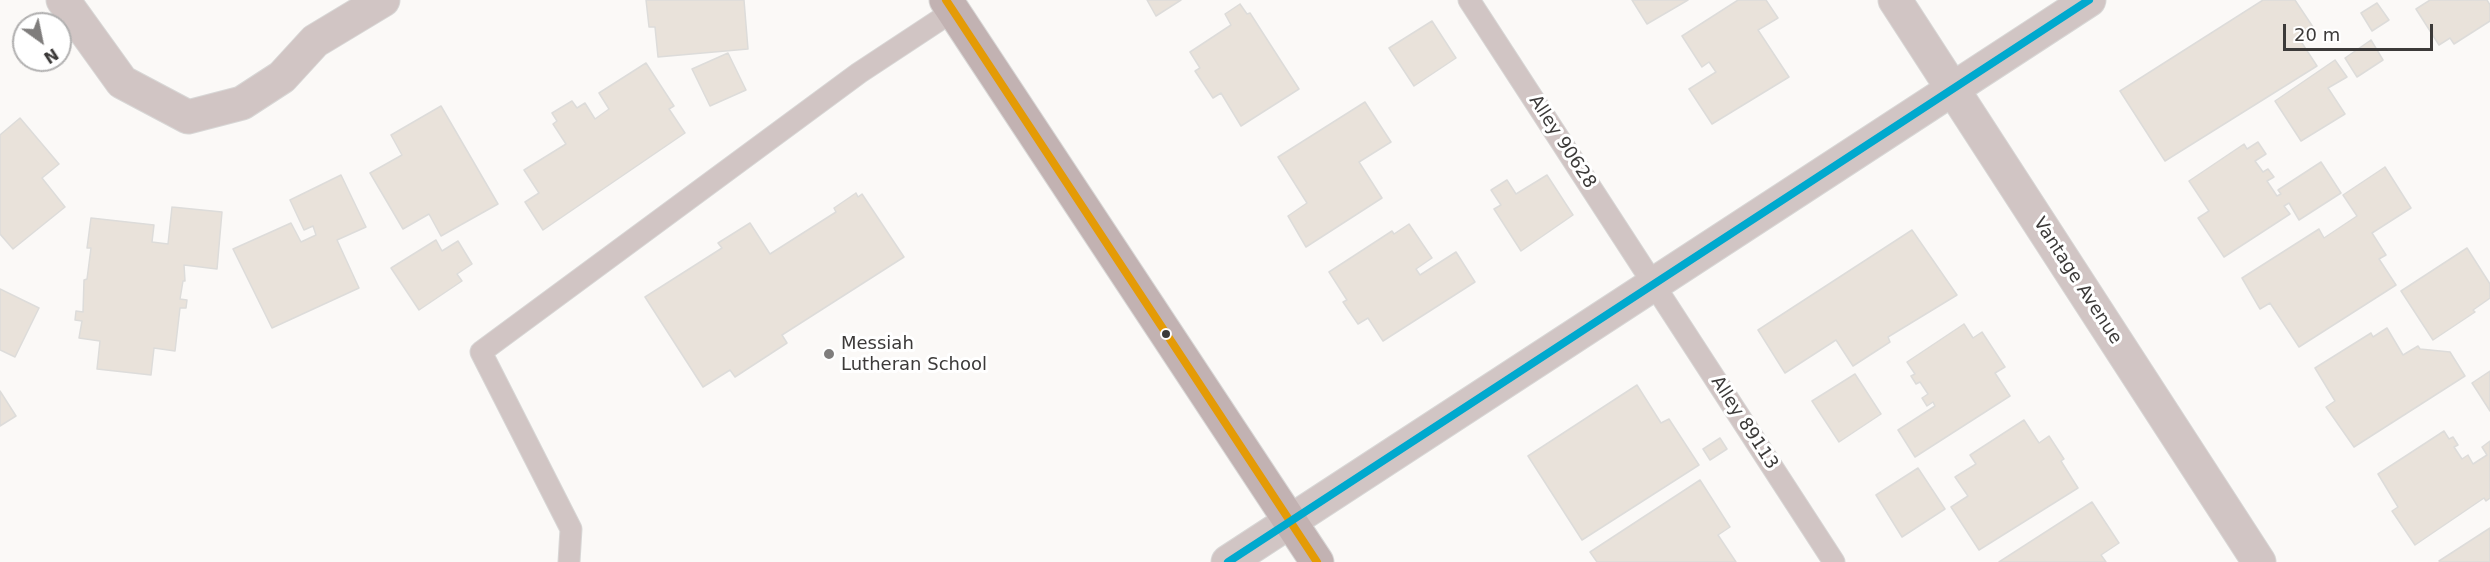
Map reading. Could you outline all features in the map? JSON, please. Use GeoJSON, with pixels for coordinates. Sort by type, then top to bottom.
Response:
{"type":"FeatureCollection","features":[{"type":"Feature","properties":{"kind":"main road"},"geometry":{"type":"LineString","coordinates":[[950,5],[1317,562]]}},
{"type":"Feature","properties":{"kind":"street"},"geometry":{"type":"LineString","coordinates":[[63,0],[123,82],[188,117],[242,103],[282,77],[315,41],[383,0]]}},
{"type":"Feature","properties":{"kind":"street","name":"Vantage Avenue"},"geometry":{"type":"LineString","coordinates":[[1895,0],[2259,562]]}},
{"type":"Feature","properties":{"kind":"street"},"geometry":{"type":"LineString","coordinates":[[1228,562],[2089,0]]}},
{"type":"Feature","properties":{"kind":"lane","name":"Alley 90628"},"geometry":{"type":"LineString","coordinates":[[1469,0],[1655,284]]}},
{"type":"Feature","properties":{"kind":"lane"},"geometry":{"type":"LineString","coordinates":[[569,562],[572,529],[482,352],[950,5]]}},
{"type":"Feature","properties":{"kind":"lane","name":"Alley 89113"},"geometry":{"type":"LineString","coordinates":[[1655,284],[1834,562]]}},
{"type":"Feature","properties":{"kind":"building"},"geometry":{"type":"Polygon","coordinates":[[[646,0],[744,0],[748,49],[658,57],[655,27],[649,27],[646,0]]]}},
{"type":"Feature","properties":{"kind":"building"},"geometry":{"type":"Polygon","coordinates":[[[1147,0],[1181,0],[1156,16],[1147,0]]]}},
{"type":"Feature","properties":{"kind":"building"},"geometry":{"type":"Polygon","coordinates":[[[1632,0],[1688,0],[1647,24],[1632,0]]]}},
{"type":"Feature","properties":{"kind":"building"},"geometry":{"type":"Polygon","coordinates":[[[1738,0],[1766,0],[1778,18],[1758,30],[1789,77],[1712,124],[1689,89],[1716,72],[1709,62],[1702,67],[1682,36],[1738,0]]]}},
{"type":"Feature","properties":{"kind":"building"},"geometry":{"type":"Polygon","coordinates":[[[2263,0],[2295,0],[2315,30],[2300,40],[2317,66],[2165,161],[2120,91],[2263,0]]]}},
{"type":"Feature","properties":{"kind":"building"},"geometry":{"type":"Polygon","coordinates":[[[2430,0],[2487,0],[2490,5],[2490,21],[2454,44],[2450,38],[2439,45],[2416,9],[2430,0]]]}},
{"type":"Feature","properties":{"kind":"building"},"geometry":{"type":"Polygon","coordinates":[[[2377,3],[2389,20],[2372,31],[2361,13],[2377,3]]]}},
{"type":"Feature","properties":{"kind":"building"},"geometry":{"type":"Polygon","coordinates":[[[1240,4],[1247,14],[1250,13],[1299,89],[1241,126],[1221,93],[1213,98],[1195,71],[1200,68],[1190,52],[1231,25],[1225,14],[1240,4]]]}},
{"type":"Feature","properties":{"kind":"building"},"geometry":{"type":"Polygon","coordinates":[[[1432,21],[1456,58],[1414,86],[1389,48],[1432,21]]]}},
{"type":"Feature","properties":{"kind":"building"},"geometry":{"type":"Polygon","coordinates":[[[2371,40],[2383,60],[2357,77],[2345,58],[2371,40]]]}},
{"type":"Feature","properties":{"kind":"building"},"geometry":{"type":"Polygon","coordinates":[[[728,53],[746,90],[710,106],[692,69],[728,53]]]}},
{"type":"Feature","properties":{"kind":"building"},"geometry":{"type":"Polygon","coordinates":[[[2335,60],[2347,77],[2328,88],[2345,114],[2301,141],[2275,101],[2335,60]]]}},
{"type":"Feature","properties":{"kind":"building"},"geometry":{"type":"Polygon","coordinates":[[[646,63],[674,106],[669,109],[685,133],[543,230],[525,202],[539,193],[524,170],[566,144],[553,124],[557,121],[552,113],[572,101],[577,108],[585,103],[595,119],[609,109],[599,93],[646,63]]]}},
{"type":"Feature","properties":{"kind":"building"},"geometry":{"type":"Polygon","coordinates":[[[1365,102],[1391,142],[1359,162],[1382,198],[1306,247],[1288,216],[1307,203],[1278,157],[1365,102]]]}},
{"type":"Feature","properties":{"kind":"building"},"geometry":{"type":"Polygon","coordinates":[[[441,106],[498,204],[441,236],[429,214],[403,229],[370,173],[402,155],[391,135],[441,106]]]}},
{"type":"Feature","properties":{"kind":"building"},"geometry":{"type":"Polygon","coordinates":[[[20,118],[59,164],[42,178],[65,207],[13,249],[0,234],[0,135],[20,118]]]}},
{"type":"Feature","properties":{"kind":"building"},"geometry":{"type":"Polygon","coordinates":[[[2258,142],[2266,154],[2255,161],[2263,172],[2268,169],[2274,177],[2267,181],[2277,196],[2281,194],[2278,190],[2321,162],[2341,193],[2299,220],[2289,203],[2284,206],[2290,214],[2224,257],[2198,218],[2209,211],[2189,181],[2244,144],[2247,149],[2258,142]]]}},
{"type":"Feature","properties":{"kind":"building"},"geometry":{"type":"Polygon","coordinates":[[[2385,167],[2411,208],[2372,233],[2386,255],[2379,259],[2396,285],[2299,347],[2270,303],[2260,309],[2242,278],[2319,229],[2324,238],[2357,216],[2343,195],[2385,167]]]}},
{"type":"Feature","properties":{"kind":"building"},"geometry":{"type":"Polygon","coordinates":[[[341,175],[366,227],[337,240],[359,288],[272,328],[233,249],[291,223],[301,242],[316,235],[313,226],[304,230],[290,200],[341,175]]]}},
{"type":"Feature","properties":{"kind":"building"},"geometry":{"type":"Polygon","coordinates":[[[1547,175],[1573,215],[1521,251],[1494,209],[1501,205],[1491,190],[1507,180],[1516,194],[1547,175]]]}},
{"type":"Feature","properties":{"kind":"building"},"geometry":{"type":"Polygon","coordinates":[[[856,193],[858,197],[862,194],[904,257],[782,335],[787,343],[735,377],[730,370],[703,387],[645,297],[722,248],[718,243],[750,223],[770,254],[836,212],[834,208],[856,193]]]}},
{"type":"Feature","properties":{"kind":"building"},"geometry":{"type":"Polygon","coordinates":[[[172,207],[222,212],[217,269],[184,265],[185,281],[183,281],[180,299],[187,300],[186,308],[180,308],[175,351],[154,348],[151,375],[97,369],[100,341],[79,338],[82,321],[75,320],[76,311],[83,312],[84,280],[87,279],[91,248],[87,248],[91,218],[154,225],[152,242],[168,244],[172,207]]]}},
{"type":"Feature","properties":{"kind":"building"},"geometry":{"type":"Polygon","coordinates":[[[1409,224],[1432,258],[1416,269],[1420,275],[1456,252],[1475,282],[1383,341],[1368,318],[1358,324],[1343,302],[1347,300],[1329,272],[1392,231],[1394,234],[1409,224]]]}},
{"type":"Feature","properties":{"kind":"building"},"geometry":{"type":"Polygon","coordinates":[[[1912,230],[1957,295],[1888,337],[1890,342],[1853,366],[1836,340],[1785,373],[1758,330],[1912,230]]]}},
{"type":"Feature","properties":{"kind":"building"},"geometry":{"type":"Polygon","coordinates":[[[436,240],[442,251],[458,241],[472,264],[457,274],[462,281],[419,310],[391,268],[436,240]]]}},
{"type":"Feature","properties":{"kind":"building"},"geometry":{"type":"Polygon","coordinates":[[[2467,248],[2490,284],[2490,298],[2473,310],[2475,312],[2433,340],[2401,291],[2467,248]]]}},
{"type":"Feature","properties":{"kind":"building"},"geometry":{"type":"Polygon","coordinates":[[[0,289],[39,308],[15,357],[0,350],[0,289]]]}},
{"type":"Feature","properties":{"kind":"building"},"geometry":{"type":"Polygon","coordinates":[[[1964,324],[1973,338],[1982,332],[2005,367],[1995,373],[2010,396],[1915,457],[1898,430],[1935,406],[1933,402],[1927,406],[1922,398],[1928,394],[1920,382],[1916,384],[1911,376],[1915,374],[1907,362],[1964,324]]]}},
{"type":"Feature","properties":{"kind":"building"},"geometry":{"type":"Polygon","coordinates":[[[2387,328],[2403,355],[2418,346],[2420,349],[2450,352],[2465,376],[2354,447],[2326,407],[2335,401],[2315,368],[2371,333],[2373,337],[2387,328]]]}},
{"type":"Feature","properties":{"kind":"building"},"geometry":{"type":"Polygon","coordinates":[[[2490,371],[2490,411],[2472,383],[2490,371]]]}},
{"type":"Feature","properties":{"kind":"building"},"geometry":{"type":"Polygon","coordinates":[[[1855,374],[1881,414],[1839,442],[1812,401],[1855,374]]]}},
{"type":"Feature","properties":{"kind":"building"},"geometry":{"type":"Polygon","coordinates":[[[1637,385],[1661,423],[1669,419],[1699,465],[1582,540],[1528,456],[1637,385]]]}},
{"type":"Feature","properties":{"kind":"building"},"geometry":{"type":"Polygon","coordinates":[[[0,391],[16,416],[0,426],[0,391]]]}},
{"type":"Feature","properties":{"kind":"building"},"geometry":{"type":"Polygon","coordinates":[[[2024,420],[2039,443],[2049,436],[2064,459],[2061,461],[2078,488],[1979,550],[1951,507],[1968,496],[1955,477],[1976,464],[1970,455],[2024,420]]]}},
{"type":"Feature","properties":{"kind":"building"},"geometry":{"type":"Polygon","coordinates":[[[2444,431],[2449,439],[2453,437],[2458,445],[2454,447],[2462,459],[2468,455],[2473,464],[2487,455],[2482,447],[2490,441],[2490,498],[2486,501],[2484,498],[2415,545],[2392,511],[2398,507],[2378,474],[2444,431]]]}},
{"type":"Feature","properties":{"kind":"building"},"geometry":{"type":"Polygon","coordinates":[[[1720,438],[1727,449],[1710,460],[1703,449],[1720,438]]]}},
{"type":"Feature","properties":{"kind":"building"},"geometry":{"type":"Polygon","coordinates":[[[1918,468],[1945,509],[1902,537],[1876,495],[1918,468]]]}},
{"type":"Feature","properties":{"kind":"building"},"geometry":{"type":"Polygon","coordinates":[[[1700,480],[1730,527],[1718,535],[1736,562],[1597,562],[1590,552],[1700,480]]]}},
{"type":"Feature","properties":{"kind":"building"},"geometry":{"type":"Polygon","coordinates":[[[2092,502],[2119,543],[2101,555],[2106,562],[1999,562],[2092,502]]]}},
{"type":"Feature","properties":{"kind":"building"},"geometry":{"type":"Polygon","coordinates":[[[2490,528],[2490,562],[2439,561],[2490,528]]]}},
{"type":"Feature","properties":{"kind":"transit line"},"geometry":{"type":"LineString","coordinates":[[946,0],[1317,562]]}},
{"type":"Feature","properties":{"kind":"transit line"},"geometry":{"type":"LineString","coordinates":[[1228,562],[2089,0]]}},
{"type":"Feature","properties":{"kind":"place","name":"Messiah Lutheran School"},"geometry":{"type":"Point","coordinates":[829,354]}}]}
